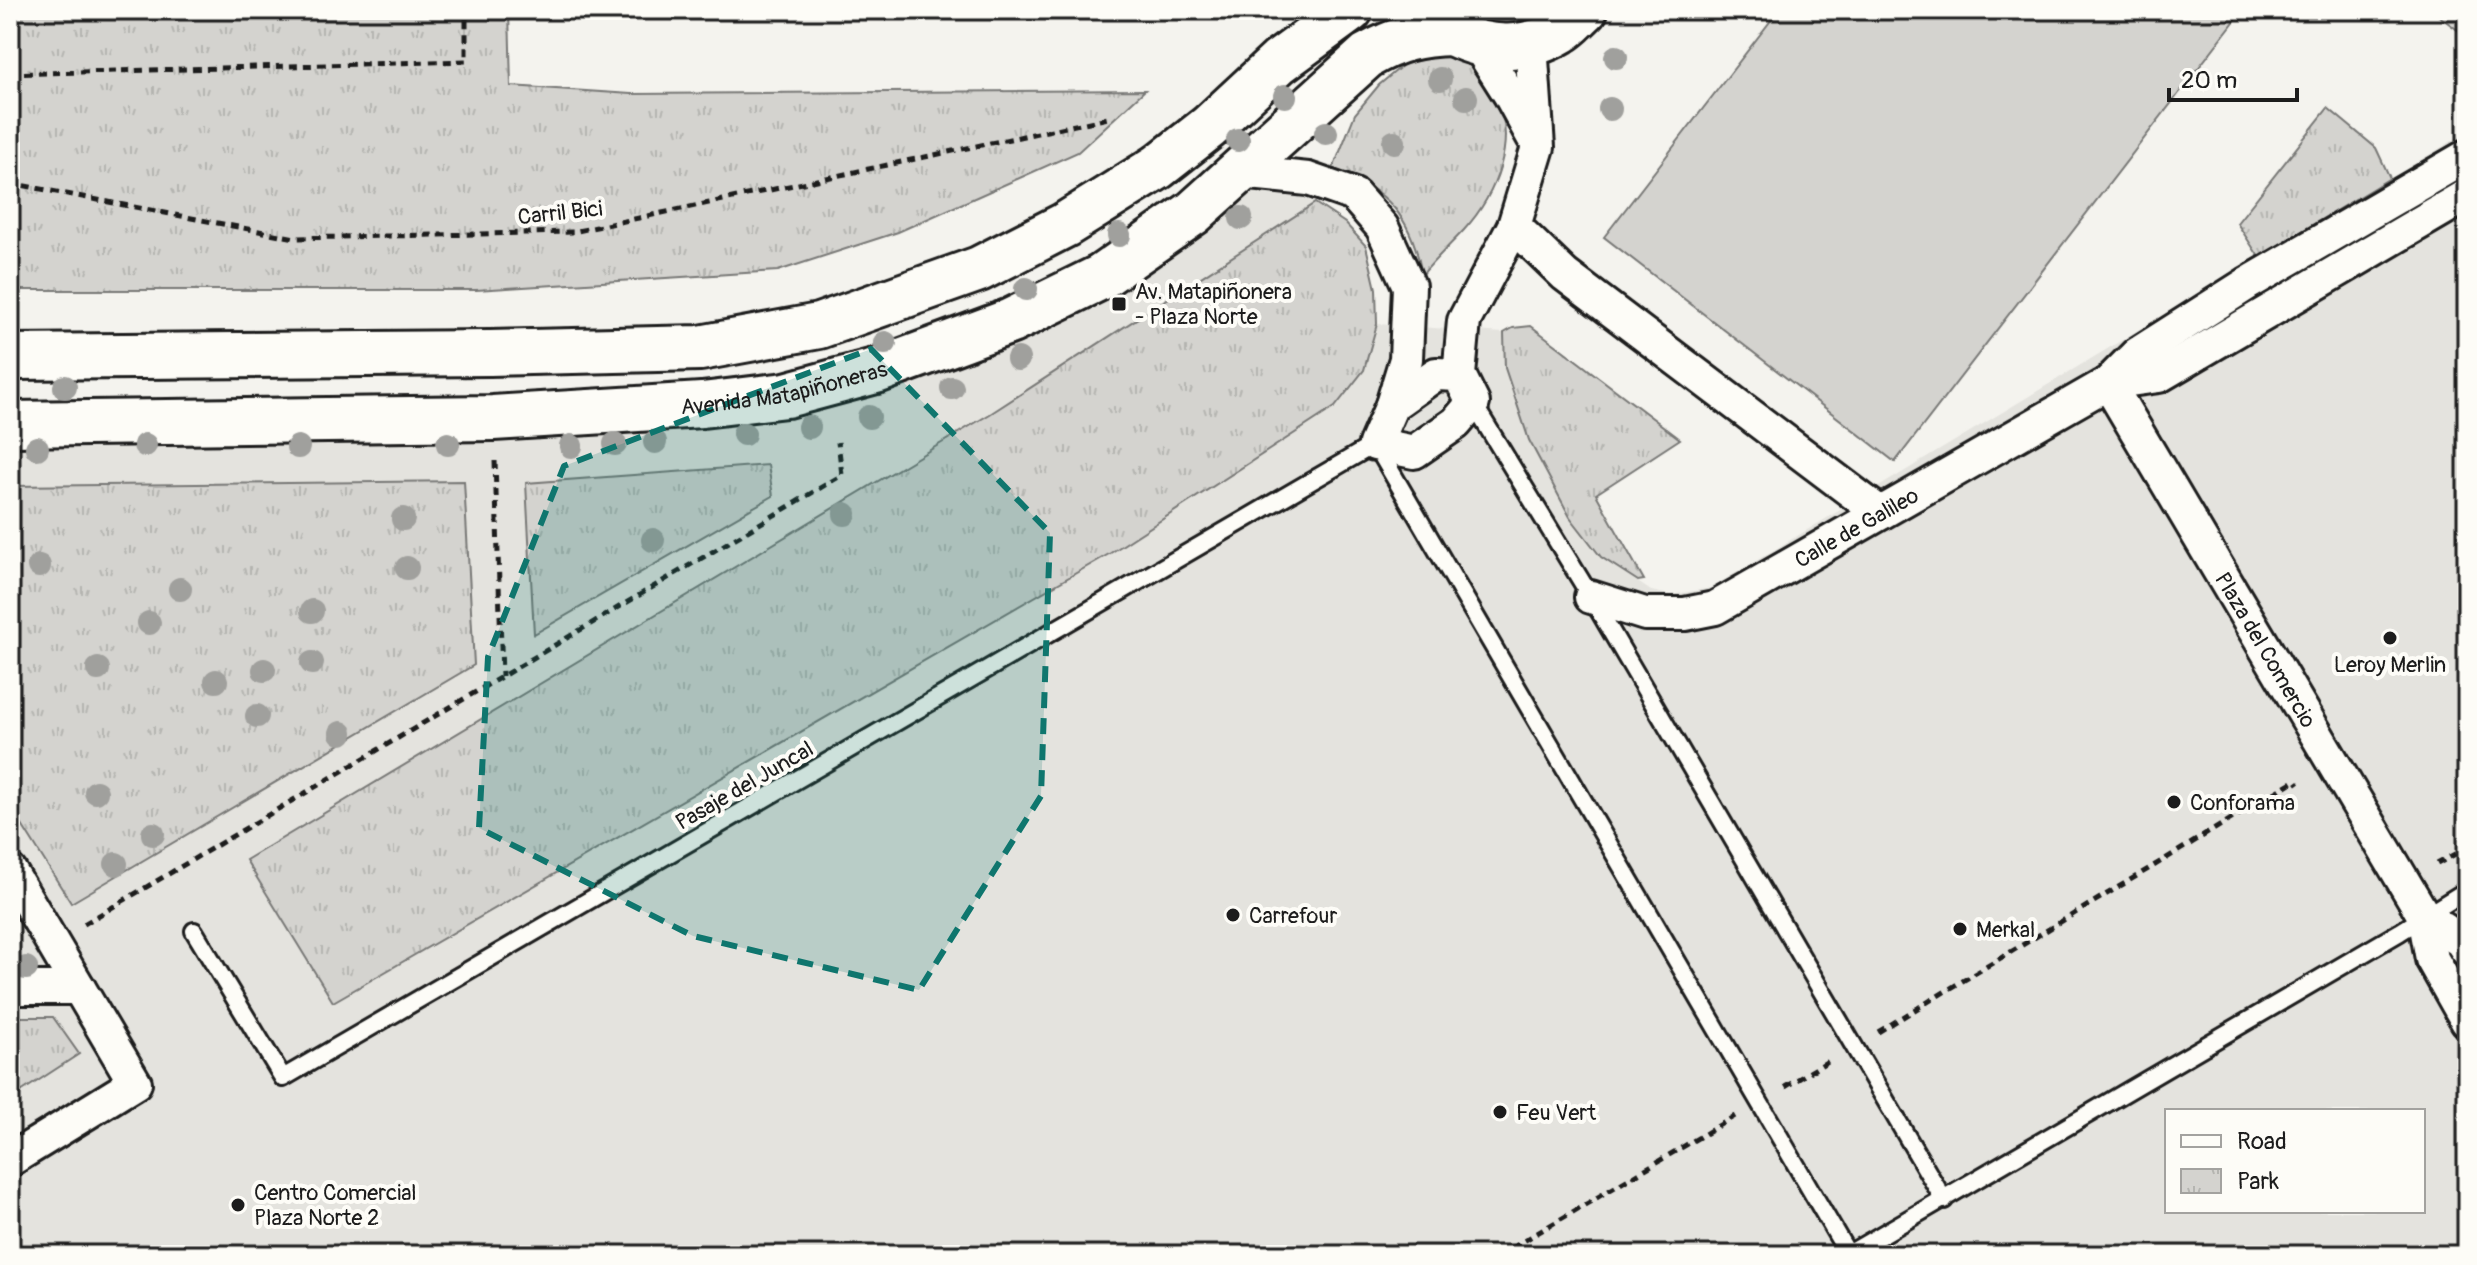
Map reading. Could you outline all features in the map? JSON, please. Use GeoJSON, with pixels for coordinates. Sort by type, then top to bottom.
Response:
{"type":"FeatureCollection","features":[{"type":"Feature","properties":{"kind":"street"},"geometry":{"type":"LineString","coordinates":[[10,357],[700,348],[819,326],[979,269],[1065,225],[1158,167],[1209,127],[1279,62],[1350,10]]}},
{"type":"Feature","properties":{"kind":"street"},"geometry":{"type":"LineString","coordinates":[[1240,172],[1308,179],[1354,195],[1382,227],[1409,286],[1406,359],[1392,405],[1375,444],[1414,452],[1456,423],[1466,389],[1464,321],[1514,226],[1538,147],[1531,44],[1562,30],[1585,10]]}},
{"type":"Feature","properties":{"kind":"street"},"geometry":{"type":"LineString","coordinates":[[1451,29],[1510,95],[1538,147]]}},
{"type":"Feature","properties":{"kind":"street","name":"Avenida Matapiñoneras"},"geometry":{"type":"LineString","coordinates":[[10,424],[493,418],[702,405],[786,395],[879,370],[1011,321],[1101,277],[1193,213],[1367,56],[1389,43],[1451,29],[1504,47],[1531,44]]}},
{"type":"Feature","properties":{"kind":"street","name":"Calle de Galileo"},"geometry":{"type":"LineString","coordinates":[[1591,597],[1645,614],[1685,614],[1715,608],[2108,383],[2137,354],[2247,284],[2467,156]]}},
{"type":"Feature","properties":{"kind":"street","name":"Calle de Galileo"},"geometry":{"type":"LineString","coordinates":[[2108,383],[2159,376],[2467,195]]}},
{"type":"Feature","properties":{"kind":"street"},"geometry":{"type":"LineString","coordinates":[[1514,226],[1565,275],[1880,513]]}},
{"type":"Feature","properties":{"kind":"street"},"geometry":{"type":"LineString","coordinates":[[1392,405],[1436,374],[1466,389]]}},
{"type":"Feature","properties":{"kind":"street","name":"Plaza del Comercio"},"geometry":{"type":"LineString","coordinates":[[2108,383],[2424,916],[2432,959],[2467,1021]]}},
{"type":"Feature","properties":{"kind":"street"},"geometry":{"type":"LineString","coordinates":[[10,871],[135,1083],[10,1160]]}},
{"type":"Feature","properties":{"kind":"street","name":"Plaza del Comercio"},"geometry":{"type":"LineString","coordinates":[[2424,916],[2461,941],[2467,950]]}},
{"type":"Feature","properties":{"kind":"street"},"geometry":{"type":"LineString","coordinates":[[10,988],[79,988]]}},
{"type":"Feature","properties":{"kind":"lane"},"geometry":{"type":"LineString","coordinates":[[1466,389],[1944,1200]]}},
{"type":"Feature","properties":{"kind":"lane"},"geometry":{"type":"LineString","coordinates":[[1375,444],[1848,1255],[2467,890]]}},
{"type":"Feature","properties":{"kind":"lane","name":"Pasaje del Juncal"},"geometry":{"type":"LineString","coordinates":[[194,931],[283,1078],[1375,444]]}},
{"type":"Feature","properties":{"kind":"path"},"geometry":{"type":"LineString","coordinates":[[10,74],[466,61],[466,10]]}},
{"type":"Feature","properties":{"kind":"path","name":"Carril Bici"},"geometry":{"type":"LineString","coordinates":[[10,183],[295,238],[573,232],[1108,118]]}},
{"type":"Feature","properties":{"kind":"path"},"geometry":{"type":"LineString","coordinates":[[53,943],[842,475],[838,442]]}},
{"type":"Feature","properties":{"kind":"path"},"geometry":{"type":"LineString","coordinates":[[495,461],[502,676]]}},
{"type":"Feature","properties":{"kind":"path"},"geometry":{"type":"LineString","coordinates":[[1500,1255],[2296,780],[2303,792]]}},
{"type":"Feature","properties":{"kind":"path"},"geometry":{"type":"LineString","coordinates":[[2388,856],[2404,847],[2438,865],[2467,848]]}},
{"type":"Feature","properties":{"kind":"highlighted area"},"geometry":{"type":"Polygon","coordinates":[[[871,349],[1050,533],[1041,796],[919,990],[693,936],[479,828],[488,657],[564,466],[871,349]]]}},
{"type":"Feature","properties":{"kind":"shaded area"},"geometry":{"type":"Polygon","coordinates":[[[2467,132],[2467,1255],[10,1255],[10,424],[702,405],[1011,321],[1240,172],[1315,203],[1345,223],[1366,246],[1376,289],[1377,324],[1504,333],[1505,368],[1529,440],[1570,517],[1601,557],[1651,591],[1670,595],[1711,588],[2467,132]]]}},
{"type":"Feature","properties":{"kind":"green space"},"geometry":{"type":"Polygon","coordinates":[[[10,10],[509,10],[511,86],[631,94],[1145,90],[1078,152],[898,232],[778,271],[476,290],[10,290],[10,10]]]}},
{"type":"Feature","properties":{"kind":"green space"},"geometry":{"type":"Polygon","coordinates":[[[1470,10],[1544,10],[1507,18],[1470,10]]]}},
{"type":"Feature","properties":{"kind":"green space"},"geometry":{"type":"Polygon","coordinates":[[[1779,10],[2243,10],[1895,462],[1604,237],[1779,10]]]}},
{"type":"Feature","properties":{"kind":"green space"},"geometry":{"type":"Polygon","coordinates":[[[2431,10],[2467,10],[2467,37],[2431,10]]]}},
{"type":"Feature","properties":{"kind":"green space"},"geometry":{"type":"Polygon","coordinates":[[[1446,51],[1471,63],[1482,75],[1501,112],[1505,130],[1504,148],[1494,184],[1485,201],[1464,230],[1422,275],[1411,237],[1394,208],[1368,186],[1333,169],[1355,114],[1379,85],[1403,65],[1424,55],[1446,51]]]}},
{"type":"Feature","properties":{"kind":"green space"},"geometry":{"type":"Polygon","coordinates":[[[2328,108],[2376,148],[2390,178],[2259,257],[2237,223],[2328,108]]]}},
{"type":"Feature","properties":{"kind":"green space"},"geometry":{"type":"Polygon","coordinates":[[[1315,203],[1345,223],[1366,246],[1376,289],[1377,324],[1364,370],[1335,407],[1109,554],[333,1002],[246,860],[990,414],[1315,203]]]}},
{"type":"Feature","properties":{"kind":"green space"},"geometry":{"type":"Polygon","coordinates":[[[1531,326],[1680,439],[1596,494],[1644,580],[1638,581],[1601,557],[1570,517],[1529,440],[1505,368],[1504,333],[1513,328],[1531,326]]]}},
{"type":"Feature","properties":{"kind":"green space"},"geometry":{"type":"Polygon","coordinates":[[[768,465],[773,496],[534,634],[526,483],[768,465]]]}},
{"type":"Feature","properties":{"kind":"green space"},"geometry":{"type":"Polygon","coordinates":[[[464,481],[474,665],[71,903],[10,806],[10,486],[464,481]]]}},
{"type":"Feature","properties":{"kind":"green space"},"geometry":{"type":"Polygon","coordinates":[[[10,1017],[53,1017],[79,1054],[10,1099],[10,1017]]]}},
{"type":"Feature","properties":{"kind":"place","name":"Av. Matapiñonera - Plaza Norte"},"geometry":{"type":"Point","coordinates":[1119,304]}},
{"type":"Feature","properties":{"kind":"place","name":"Leroy Merlin"},"geometry":{"type":"Point","coordinates":[2390,638]}},
{"type":"Feature","properties":{"kind":"place","name":"Conforama"},"geometry":{"type":"Point","coordinates":[2174,802]}},
{"type":"Feature","properties":{"kind":"place","name":"Carrefour"},"geometry":{"type":"Point","coordinates":[1233,915]}},
{"type":"Feature","properties":{"kind":"place","name":"Merkal"},"geometry":{"type":"Point","coordinates":[1960,929]}},
{"type":"Feature","properties":{"kind":"place","name":"Feu Vert"},"geometry":{"type":"Point","coordinates":[1500,1112]}},
{"type":"Feature","properties":{"kind":"place","name":"Centro Comercial Plaza Norte 2"},"geometry":{"type":"Point","coordinates":[238,1205]}}]}
